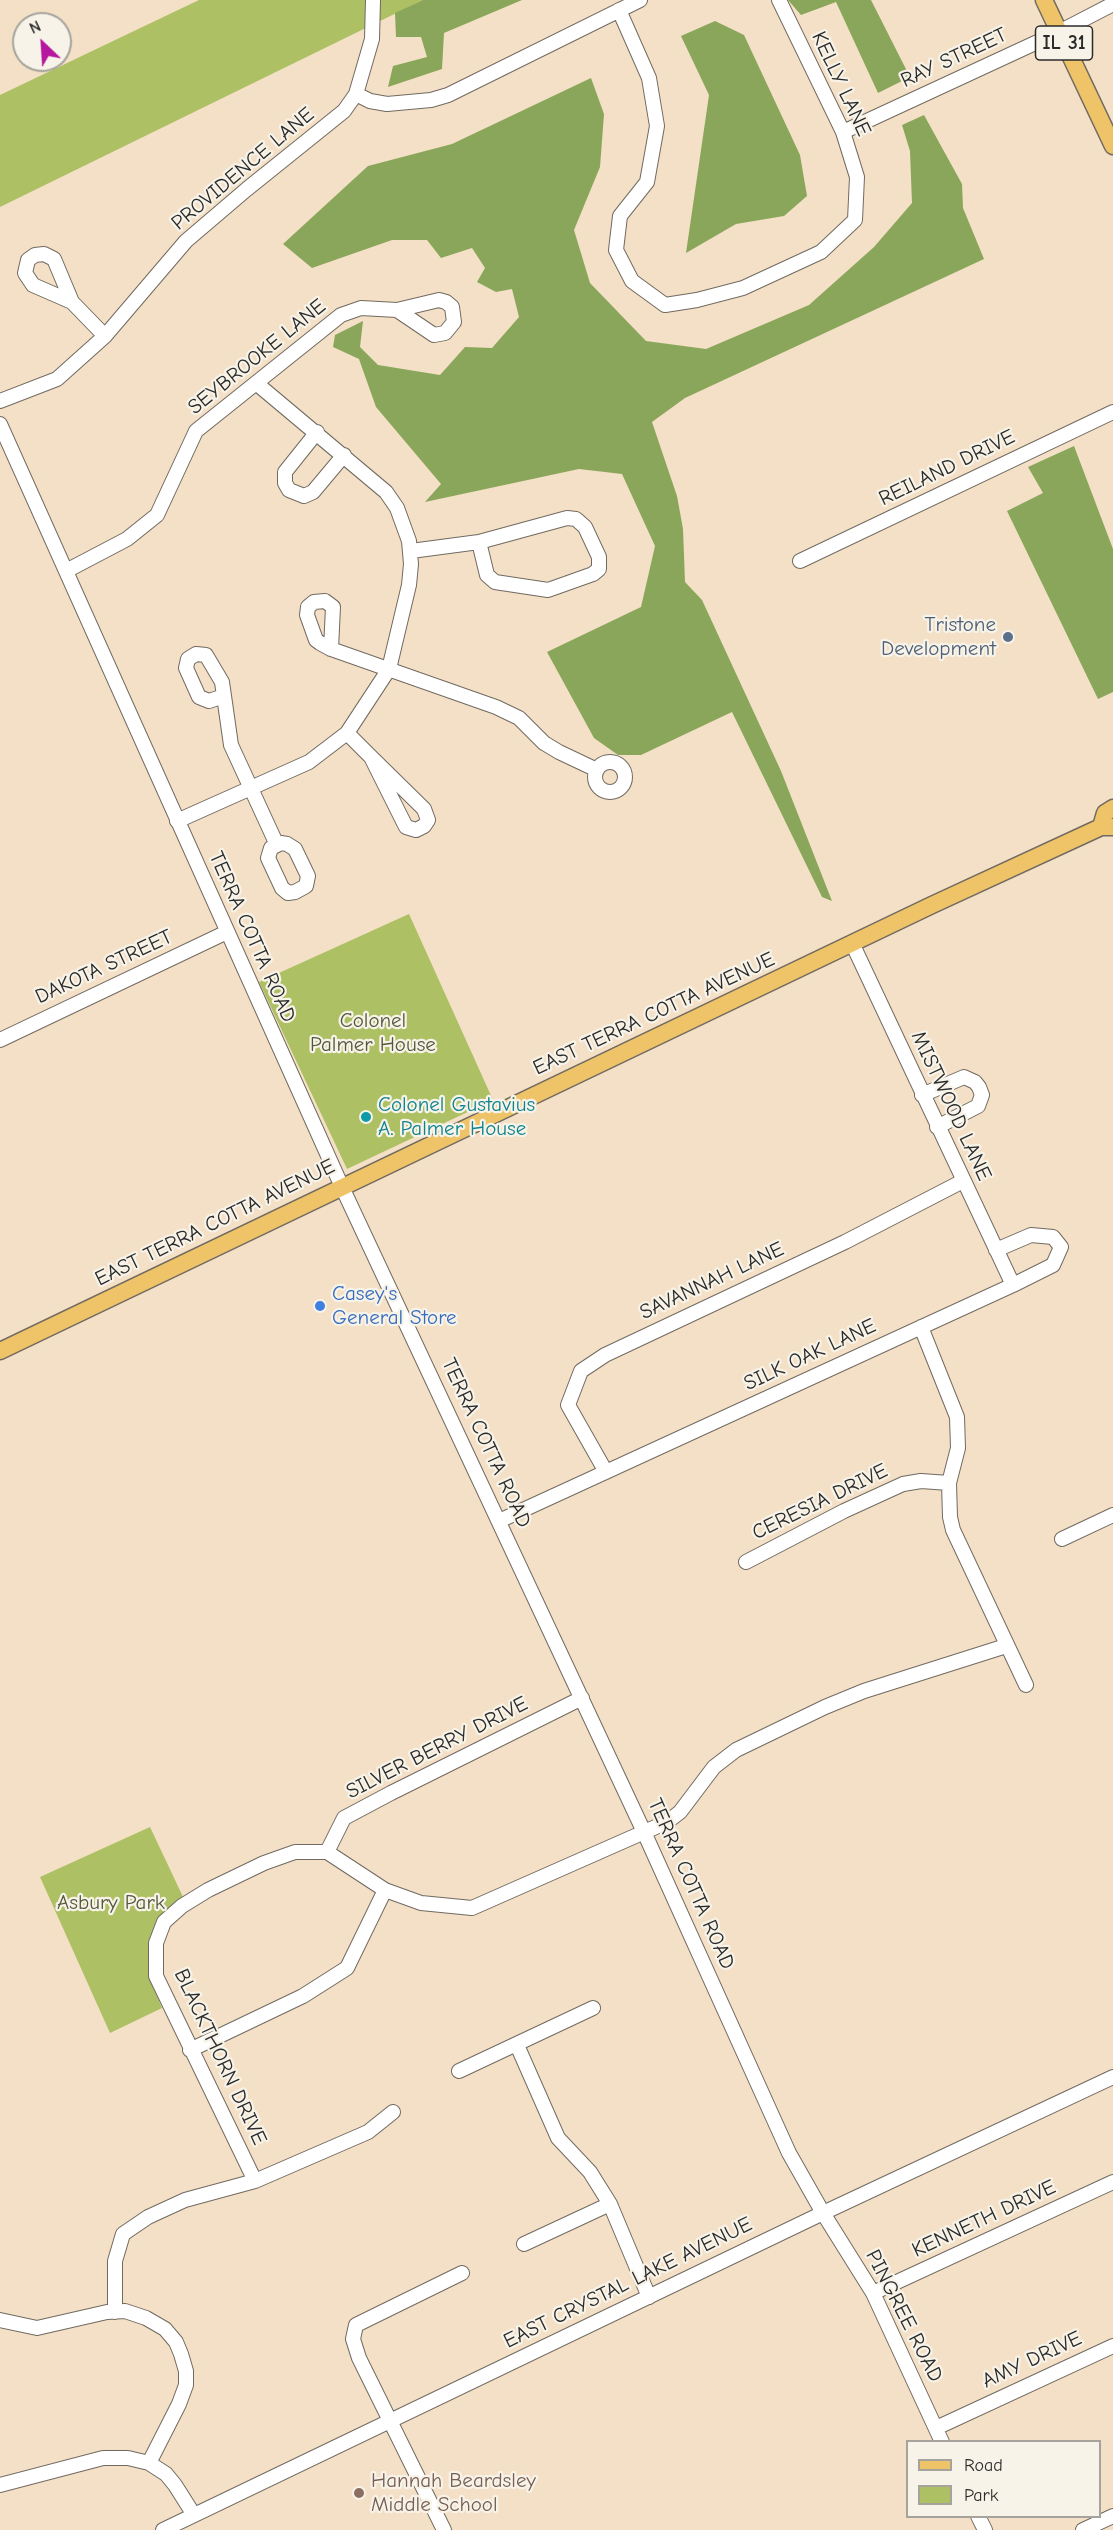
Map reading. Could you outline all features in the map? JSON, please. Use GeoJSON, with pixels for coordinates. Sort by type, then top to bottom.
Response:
{"type":"FeatureCollection","features":[{"type":"Feature","properties":{"kind":"main road","name":"IL 31"},"geometry":{"type":"LineString","coordinates":[[1044,0],[1113,146]]}},
{"type":"Feature","properties":{"kind":"main road","name":"EAST TERRA COTTA AVENUE"},"geometry":{"type":"LineString","coordinates":[[0,1351],[852,944],[1107,827],[1105,813],[1113,808]]}},
{"type":"Feature","properties":{"kind":"street","name":"PROVIDENCE LANE"},"geometry":{"type":"LineString","coordinates":[[0,401],[57,379],[105,336],[186,241],[246,189],[344,111],[356,93],[372,39],[373,0]]}},
{"type":"Feature","properties":{"kind":"street"},"geometry":{"type":"LineString","coordinates":[[356,93],[370,101],[387,104],[431,100],[448,94],[640,0]]}},
{"type":"Feature","properties":{"kind":"street","name":"KELLY LANE"},"geometry":{"type":"LineString","coordinates":[[620,10],[649,78],[657,126],[647,182],[620,216],[616,250],[632,281],[665,304],[697,300],[743,288],[821,252],[855,220],[857,177],[843,132],[779,0]]}},
{"type":"Feature","properties":{"kind":"street","name":"RAY STREET"},"geometry":{"type":"LineString","coordinates":[[843,132],[1059,33],[1113,4]]}},
{"type":"Feature","properties":{"kind":"street"},"geometry":{"type":"LineString","coordinates":[[72,302],[105,336]]}},
{"type":"Feature","properties":{"kind":"street","name":"SEYBROOKE LANE"},"geometry":{"type":"LineString","coordinates":[[66,571],[128,539],[157,515],[196,431],[340,315],[369,307],[398,309]]}},
{"type":"Feature","properties":{"kind":"street"},"geometry":{"type":"LineString","coordinates":[[177,821],[309,762],[347,733],[389,669],[409,585],[411,551],[406,530],[392,500],[378,483],[256,382]]}},
{"type":"Feature","properties":{"kind":"street","name":"REILAND DRIVE"},"geometry":{"type":"LineString","coordinates":[[800,561],[1113,412]]}},
{"type":"Feature","properties":{"kind":"street","name":"TERRA COTTA ROAD"},"geometry":{"type":"LineString","coordinates":[[0,424],[342,1187],[582,1698],[789,2152],[823,2213]]}},
{"type":"Feature","properties":{"kind":"street"},"geometry":{"type":"LineString","coordinates":[[317,432],[285,472],[285,483],[292,492],[304,496],[313,492],[344,455]]}},
{"type":"Feature","properties":{"kind":"street"},"geometry":{"type":"LineString","coordinates":[[411,551],[479,542],[571,518],[580,520],[585,527],[599,557],[600,565],[593,574],[552,590],[495,582],[485,570],[479,542]]}},
{"type":"Feature","properties":{"kind":"street"},"geometry":{"type":"LineString","coordinates":[[331,649],[496,707],[519,718],[544,743],[597,770]]}},
{"type":"Feature","properties":{"kind":"street"},"geometry":{"type":"LineString","coordinates":[[224,696],[231,745],[277,845]]}},
{"type":"Feature","properties":{"kind":"street"},"geometry":{"type":"LineString","coordinates":[[347,733],[424,809],[428,820],[424,826],[416,830],[405,827],[371,757]]}},
{"type":"Feature","properties":{"kind":"street","name":"DAKOTA STREET"},"geometry":{"type":"LineString","coordinates":[[0,1040],[227,932]]}},
{"type":"Feature","properties":{"kind":"street","name":"MISTWOOD LANE"},"geometry":{"type":"LineString","coordinates":[[852,944],[1013,1285]]}},
{"type":"Feature","properties":{"kind":"street"},"geometry":{"type":"LineString","coordinates":[[922,1095],[964,1077],[975,1082],[979,1087],[982,1095],[978,1106],[937,1126]]}},
{"type":"Feature","properties":{"kind":"street","name":"SAVANNAH LANE"},"geometry":{"type":"LineString","coordinates":[[606,1472],[568,1405],[581,1371],[605,1355],[845,1242],[963,1182]]}},
{"type":"Feature","properties":{"kind":"street","name":"SILK OAK LANE"},"geometry":{"type":"LineString","coordinates":[[499,1521],[1013,1285],[1053,1264],[1061,1247],[1053,1237],[1031,1235],[996,1250]]}},
{"type":"Feature","properties":{"kind":"street"},"geometry":{"type":"LineString","coordinates":[[921,1327],[957,1417],[958,1448],[949,1483],[950,1517],[956,1540],[1026,1685]]}},
{"type":"Feature","properties":{"kind":"street","name":"CERESIA DRIVE"},"geometry":{"type":"LineString","coordinates":[[746,1562],[843,1511],[903,1484],[921,1481],[949,1483]]}},
{"type":"Feature","properties":{"kind":"street"},"geometry":{"type":"LineString","coordinates":[[1062,1539],[1113,1515]]}},
{"type":"Feature","properties":{"kind":"street"},"geometry":{"type":"LineString","coordinates":[[327,1852],[385,1890],[422,1903],[472,1908],[667,1822],[680,1812],[714,1767],[736,1750],[864,1691],[1006,1646]]}},
{"type":"Feature","properties":{"kind":"street","name":"SILVER BERRY DRIVE"},"geometry":{"type":"LineString","coordinates":[[327,1852],[344,1818],[391,1792],[582,1698]]}},
{"type":"Feature","properties":{"kind":"street","name":"BLACKTHORN DRIVE"},"geometry":{"type":"LineString","coordinates":[[255,2181],[156,1976],[156,1943],[164,1922],[182,1906],[208,1890],[264,1863],[295,1852],[327,1852]]}},
{"type":"Feature","properties":{"kind":"street"},"geometry":{"type":"LineString","coordinates":[[190,2050],[303,1996],[347,1968],[385,1890]]}},
{"type":"Feature","properties":{"kind":"street"},"geometry":{"type":"LineString","coordinates":[[459,2071],[593,2008]]}},
{"type":"Feature","properties":{"kind":"street"},"geometry":{"type":"LineString","coordinates":[[517,2044],[558,2138],[590,2172],[609,2204],[649,2297]]}},
{"type":"Feature","properties":{"kind":"street","name":"EAST CRYSTAL LAKE AVENUE"},"geometry":{"type":"LineString","coordinates":[[163,2530],[823,2213],[1113,2077]]}},
{"type":"Feature","properties":{"kind":"street"},"geometry":{"type":"LineString","coordinates":[[115,2312],[115,2261],[123,2234],[148,2217],[185,2200],[255,2181],[368,2132],[393,2112]]}},
{"type":"Feature","properties":{"kind":"street","name":"KENNETH DRIVE"},"geometry":{"type":"LineString","coordinates":[[873,2293],[1113,2182]]}},
{"type":"Feature","properties":{"kind":"street"},"geometry":{"type":"LineString","coordinates":[[524,2244],[609,2204]]}},
{"type":"Feature","properties":{"kind":"street","name":"PINGREE ROAD"},"geometry":{"type":"LineString","coordinates":[[823,2213],[873,2293],[941,2440]]}},
{"type":"Feature","properties":{"kind":"street"},"geometry":{"type":"LineString","coordinates":[[444,2530],[359,2358],[353,2339],[356,2325],[462,2273]]}},
{"type":"Feature","properties":{"kind":"street"},"geometry":{"type":"LineString","coordinates":[[0,2320],[37,2328],[115,2312],[133,2313],[156,2322],[165,2329],[176,2342],[186,2371],[183,2395],[149,2463]]}},
{"type":"Feature","properties":{"kind":"street","name":"AMY DRIVE"},"geometry":{"type":"LineString","coordinates":[[936,2428],[1113,2346]]}},
{"type":"Feature","properties":{"kind":"street"},"geometry":{"type":"LineString","coordinates":[[0,2485],[103,2458],[128,2458],[149,2463],[166,2474],[194,2515]]}},
{"type":"Feature","properties":{"kind":"street"},"geometry":{"type":"LineString","coordinates":[[1083,2530],[1113,2516]]}},
{"type":"Feature","properties":{"kind":"green space"},"geometry":{"type":"Polygon","coordinates":[[[199,0],[423,0],[0,207],[0,95],[48,72],[72,72],[72,61],[199,0]]]}},
{"type":"Feature","properties":{"kind":"green space"},"geometry":{"type":"Polygon","coordinates":[[[423,0],[522,0],[444,33],[442,69],[388,87],[393,66],[427,57],[421,37],[396,37],[395,13],[423,0]]]}},
{"type":"Feature","properties":{"kind":"green space"},"geometry":{"type":"Polygon","coordinates":[[[788,0],[871,0],[910,77],[878,93],[836,2],[801,15],[788,0]]]}},
{"type":"Feature","properties":{"kind":"green space"},"geometry":{"type":"Polygon","coordinates":[[[715,21],[744,35],[800,155],[807,196],[784,216],[736,224],[686,253],[709,95],[681,36],[715,21]]]}},
{"type":"Feature","properties":{"kind":"green space"},"geometry":{"type":"Polygon","coordinates":[[[591,78],[604,114],[600,167],[574,230],[590,283],[646,341],[706,349],[809,305],[874,247],[912,203],[910,151],[902,125],[924,115],[962,184],[963,208],[984,259],[685,398],[652,422],[677,496],[683,529],[685,582],[702,600],[781,771],[832,901],[822,897],[732,712],[641,755],[618,755],[594,738],[547,652],[641,607],[655,546],[622,474],[579,469],[425,502],[441,484],[376,407],[359,359],[333,347],[335,335],[363,321],[360,347],[378,365],[440,375],[465,347],[492,348],[519,317],[512,289],[496,292],[477,282],[485,268],[472,248],[441,258],[427,240],[392,240],[312,268],[283,244],[368,166],[452,144],[591,78]]]}},
{"type":"Feature","properties":{"kind":"green space"},"geometry":{"type":"Polygon","coordinates":[[[1074,446],[1113,549],[1113,692],[1098,699],[1007,511],[1043,493],[1028,467],[1074,446]]]}},
{"type":"Feature","properties":{"kind":"green space","name":"Colonel Palmer House"},"geometry":{"type":"Polygon","coordinates":[[[409,914],[493,1100],[347,1169],[259,982],[409,914]]]}},
{"type":"Feature","properties":{"kind":"green space","name":"Asbury Park"},"geometry":{"type":"Polygon","coordinates":[[[150,1827],[184,1899],[162,1921],[151,1970],[153,1987],[162,2008],[110,2033],[40,1877],[150,1827]]]}},
{"type":"Feature","properties":{"kind":"place","name":"Tristone Development"},"geometry":{"type":"Point","coordinates":[1008,637]}},
{"type":"Feature","properties":{"kind":"place","name":"Colonel Gustavius A. Palmer House"},"geometry":{"type":"Point","coordinates":[366,1117]}},
{"type":"Feature","properties":{"kind":"place","name":"Casey's General Store"},"geometry":{"type":"Point","coordinates":[320,1306]}},
{"type":"Feature","properties":{"kind":"place","name":"Hannah Beardsley Middle School"},"geometry":{"type":"Point","coordinates":[359,2493]}}]}
